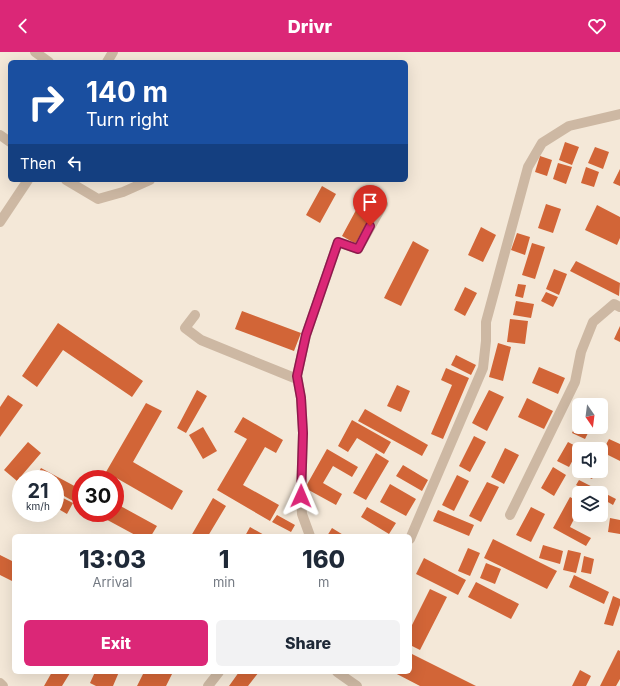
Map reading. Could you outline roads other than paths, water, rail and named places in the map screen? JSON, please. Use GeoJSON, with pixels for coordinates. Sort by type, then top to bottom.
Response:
{"type":"FeatureCollection","features":[{"type":"Feature","properties":{"kind":"street"},"geometry":{"type":"LineString","coordinates":[[35,52],[46,60]]}},
{"type":"Feature","properties":{"kind":"street"},"geometry":{"type":"LineString","coordinates":[[412,534],[483,368],[486,322],[528,167],[542,143],[569,126],[620,114]]}},
{"type":"Feature","properties":{"kind":"street"},"geometry":{"type":"LineString","coordinates":[[0,222],[27,182]]}},
{"type":"Feature","properties":{"kind":"street"},"geometry":{"type":"LineString","coordinates":[[69,182],[98,199],[123,192],[146,182]]}},
{"type":"Feature","properties":{"kind":"street"},"geometry":{"type":"LineString","coordinates":[[309,534],[302,514],[301,496],[303,433],[301,398],[297,379],[306,335],[338,242],[358,249],[383,204]]}},
{"type":"Feature","properties":{"kind":"street"},"geometry":{"type":"LineString","coordinates":[[510,514],[575,382],[581,352],[592,322],[614,304],[620,307]]}},
{"type":"Feature","properties":{"kind":"street"},"geometry":{"type":"LineString","coordinates":[[195,315],[185,328],[201,340],[297,379]]}},
{"type":"Feature","properties":{"kind":"street"},"geometry":{"type":"LineString","coordinates":[[208,686],[217,674]]}},
{"type":"Feature","properties":{"kind":"street"},"geometry":{"type":"LineString","coordinates":[[340,674],[357,686]]}},
{"type":"Feature","properties":{"kind":"street"},"geometry":{"type":"LineString","coordinates":[[0,683],[3,686]]}}]}
